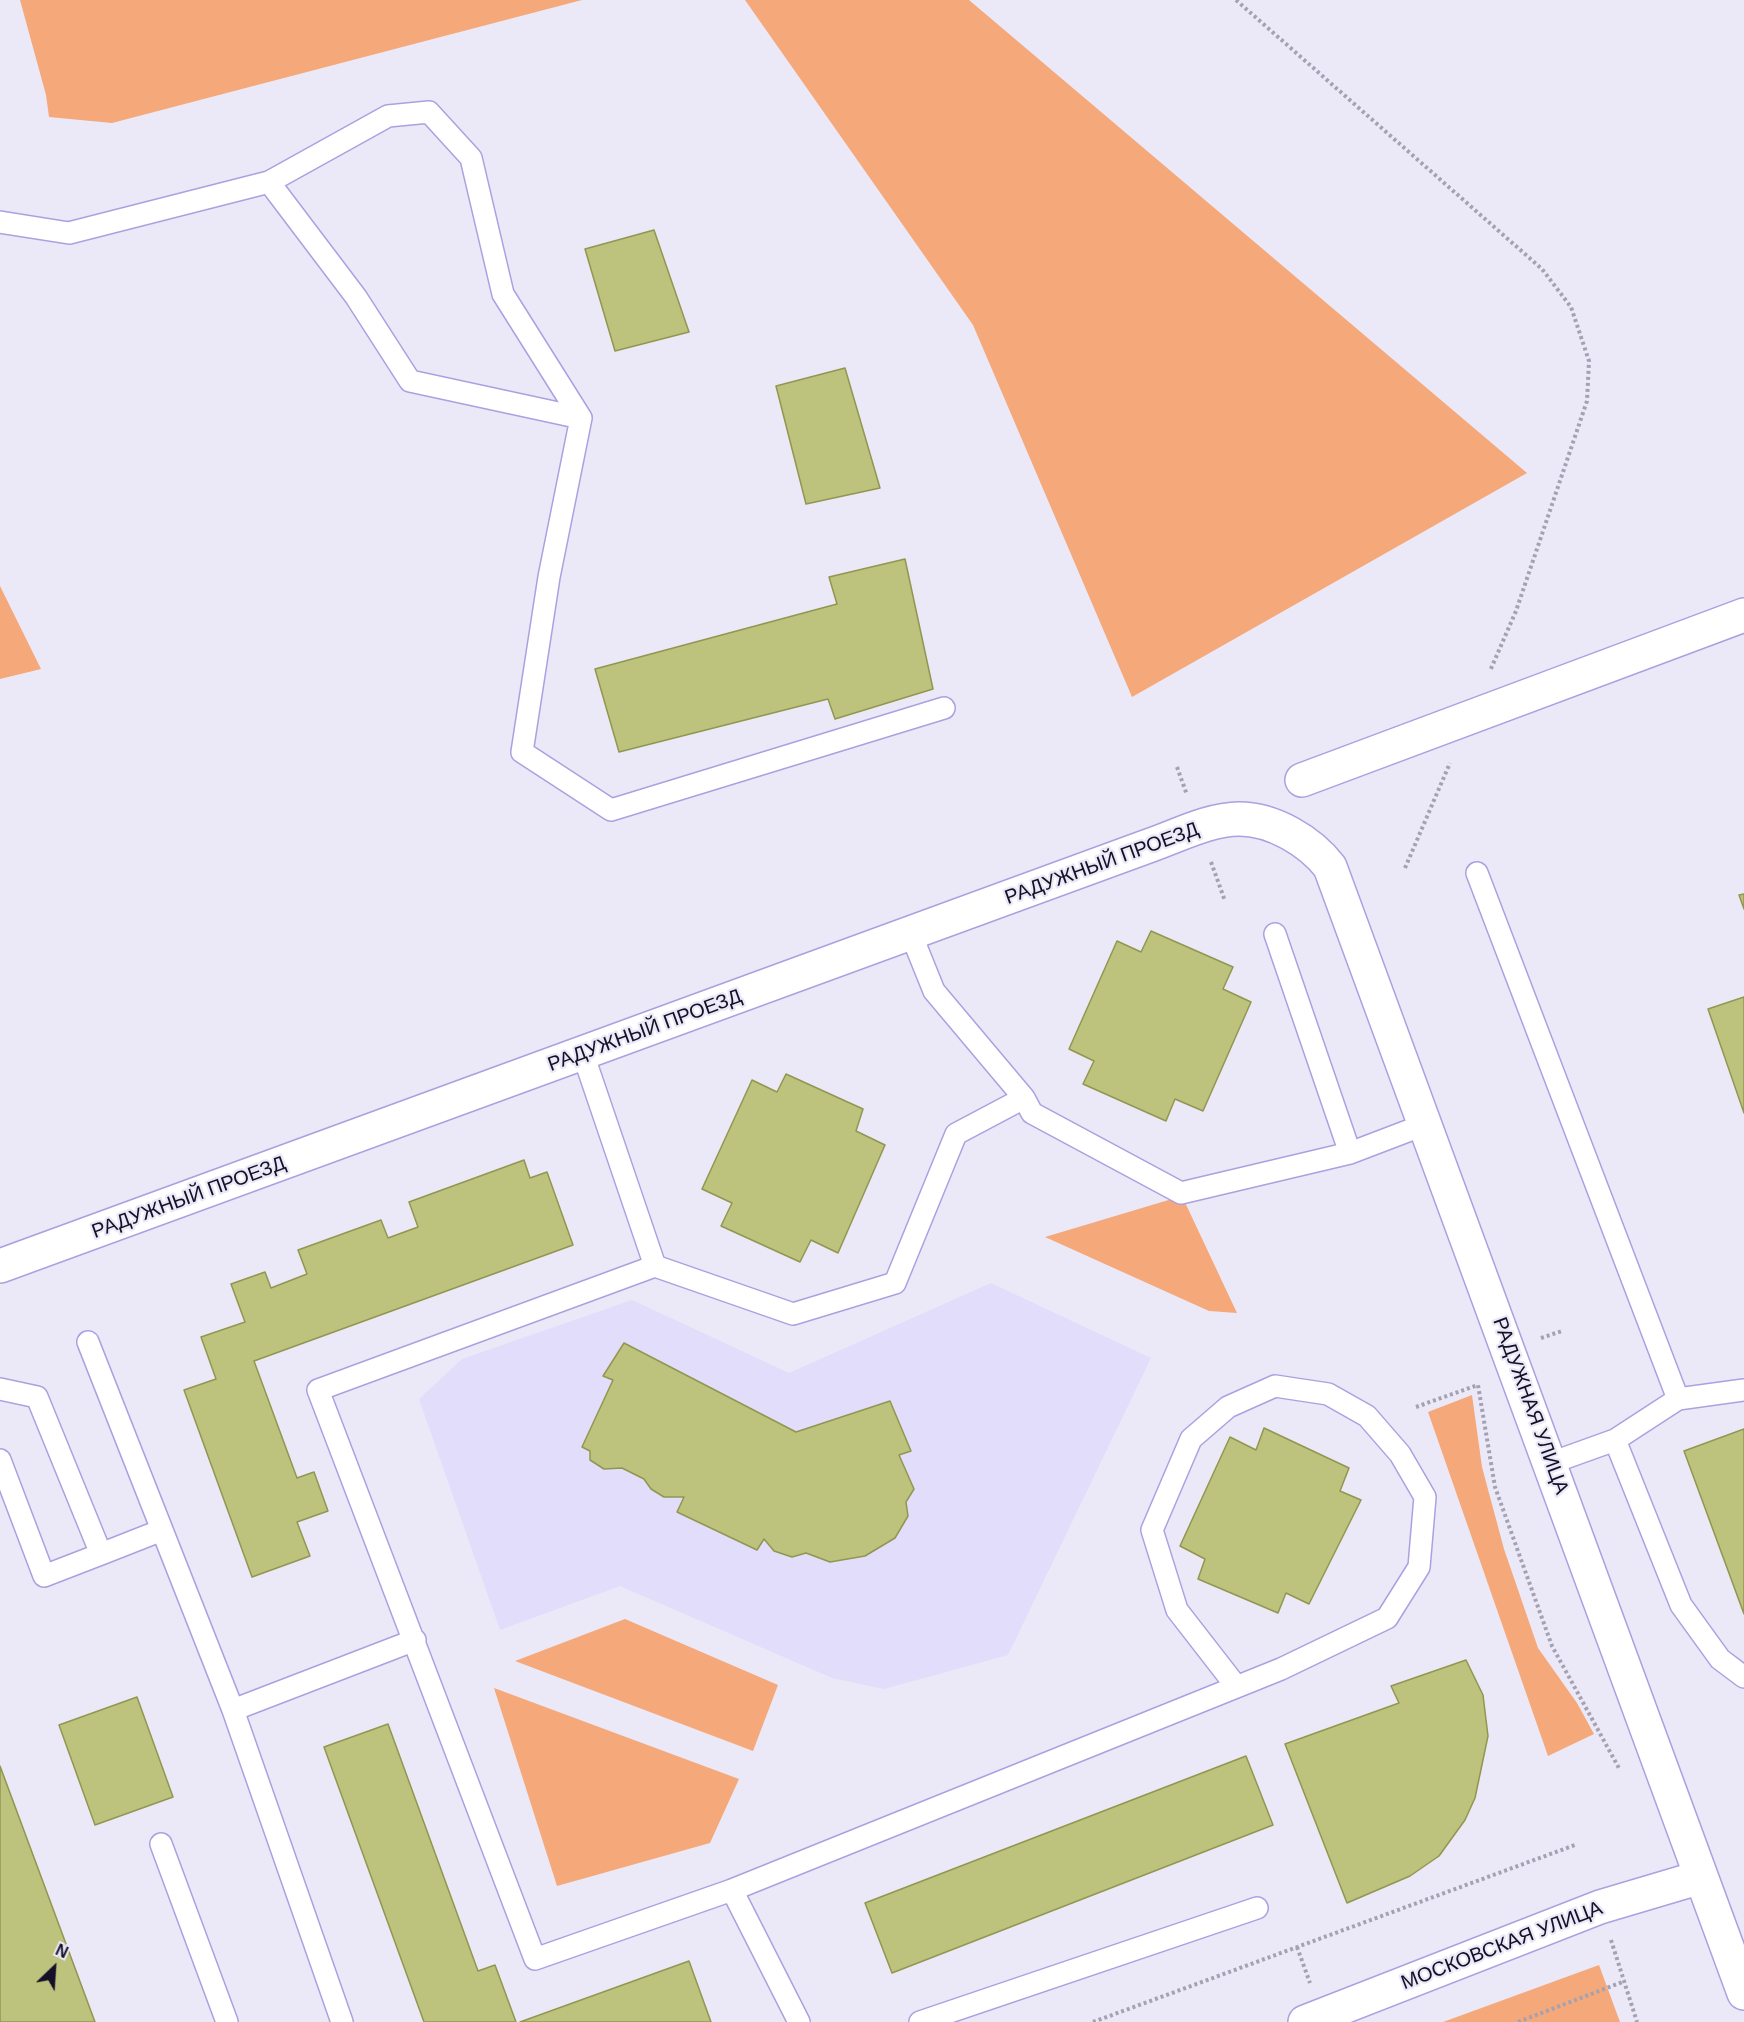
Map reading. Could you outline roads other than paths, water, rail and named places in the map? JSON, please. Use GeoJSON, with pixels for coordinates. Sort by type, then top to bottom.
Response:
{"type":"FeatureCollection","features":[{"type":"Feature","properties":{"kind":"street"},"geometry":{"type":"LineString","coordinates":[[1302,780],[1744,615]]}},
{"type":"Feature","properties":{"kind":"street","name":"РАДУЖНЫЙ ПРОЕЗД"},"geometry":{"type":"LineString","coordinates":[[0,1266],[1204,827],[1238,819],[1264,822],[1292,835]]}},
{"type":"Feature","properties":{"kind":"street","name":"РАДУЖНАЯ УЛИЦА"},"geometry":{"type":"LineString","coordinates":[[1292,835],[1321,856],[1330,867],[1744,1993]]}},
{"type":"Feature","properties":{"kind":"street","name":"МОСКОВСКАЯ УЛИЦА"},"geometry":{"type":"LineString","coordinates":[[1305,2022],[1600,1907],[1701,1877]]}},
{"type":"Feature","properties":{"kind":"lane"},"geometry":{"type":"LineString","coordinates":[[0,222],[69,233],[269,182],[387,116],[429,112],[471,158],[503,294],[581,418],[549,577],[522,752],[611,810],[944,708]]}},
{"type":"Feature","properties":{"kind":"lane"},"geometry":{"type":"LineString","coordinates":[[269,182],[356,297],[410,381],[581,418]]}},
{"type":"Feature","properties":{"kind":"lane"},"geometry":{"type":"LineString","coordinates":[[1477,873],[1678,1399]]}},
{"type":"Feature","properties":{"kind":"lane"},"geometry":{"type":"LineString","coordinates":[[911,934],[934,992],[1024,1098],[1032,1113],[1181,1193],[1350,1153],[1426,1124]]}},
{"type":"Feature","properties":{"kind":"lane"},"geometry":{"type":"LineString","coordinates":[[1275,934],[1350,1153]]}},
{"type":"Feature","properties":{"kind":"lane"},"geometry":{"type":"LineString","coordinates":[[583,1054],[655,1266]]}},
{"type":"Feature","properties":{"kind":"lane"},"geometry":{"type":"LineString","coordinates":[[1024,1098],[956,1134],[895,1283],[793,1314],[655,1266],[318,1390],[535,1959],[732,1890],[1281,1669],[1387,1618],[1419,1567],[1425,1497],[1400,1454],[1367,1416],[1328,1394],[1275,1386],[1228,1407],[1191,1439],[1152,1530],[1178,1610],[1236,1686]]}},
{"type":"Feature","properties":{"kind":"lane"},"geometry":{"type":"LineString","coordinates":[[88,1342],[233,1710],[342,2022]]}},
{"type":"Feature","properties":{"kind":"lane"},"geometry":{"type":"LineString","coordinates":[[0,1389],[38,1397],[100,1554]]}},
{"type":"Feature","properties":{"kind":"lane"},"geometry":{"type":"LineString","coordinates":[[1551,1463],[1615,1440],[1678,1399],[1744,1390]]}},
{"type":"Feature","properties":{"kind":"lane"},"geometry":{"type":"LineString","coordinates":[[1615,1440],[1681,1605],[1720,1659],[1744,1677]]}},
{"type":"Feature","properties":{"kind":"lane"},"geometry":{"type":"LineString","coordinates":[[0,1460],[44,1576],[162,1530]]}},
{"type":"Feature","properties":{"kind":"lane"},"geometry":{"type":"LineString","coordinates":[[233,1710],[415,1640]]}},
{"type":"Feature","properties":{"kind":"lane"},"geometry":{"type":"LineString","coordinates":[[161,1844],[227,2022]]}},
{"type":"Feature","properties":{"kind":"lane"},"geometry":{"type":"LineString","coordinates":[[732,1890],[799,2022]]}},
{"type":"Feature","properties":{"kind":"lane"},"geometry":{"type":"LineString","coordinates":[[920,2022],[1257,1908]]}}]}
